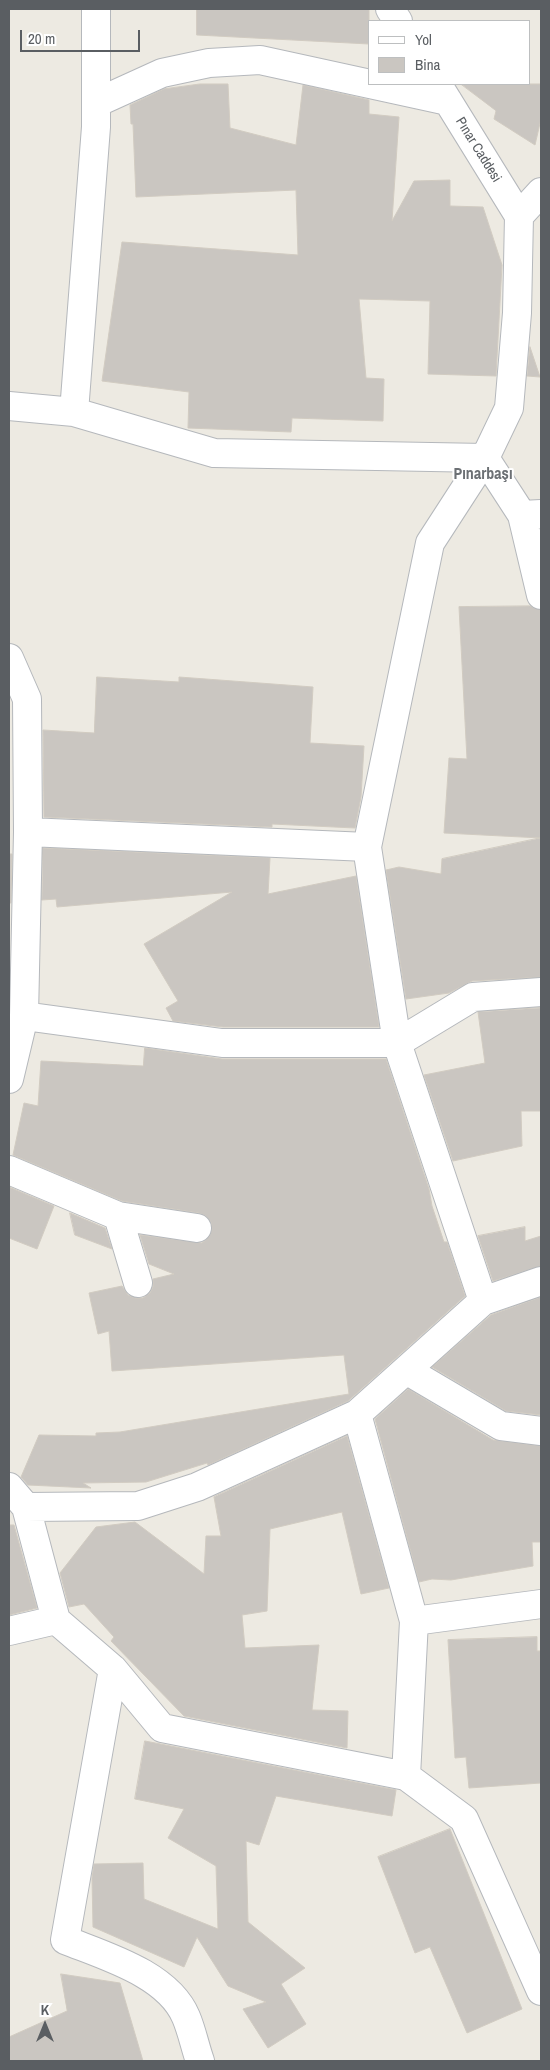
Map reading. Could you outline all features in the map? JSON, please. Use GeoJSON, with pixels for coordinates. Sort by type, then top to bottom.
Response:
{"type":"FeatureCollection","features":[{"type":"Feature","properties":{"kind":"street"},"geometry":{"type":"LineString","coordinates":[[74,412],[96,127],[96,9]]}},
{"type":"Feature","properties":{"kind":"street"},"geometry":{"type":"LineString","coordinates":[[390,9],[397,20]]}},
{"type":"Feature","properties":{"kind":"street"},"geometry":{"type":"LineString","coordinates":[[96,103],[162,73],[209,63],[260,60],[368,80]]}},
{"type":"Feature","properties":{"kind":"street"},"geometry":{"type":"LineString","coordinates":[[398,85],[442,93]]}},
{"type":"Feature","properties":{"kind":"street","name":"Pınar Caddesi"},"geometry":{"type":"LineString","coordinates":[[442,93],[519,216]]}},
{"type":"Feature","properties":{"kind":"street"},"geometry":{"type":"LineString","coordinates":[[483,1301],[397,1044],[367,848],[430,543],[485,458],[509,408],[517,313],[519,216],[541,192]]}},
{"type":"Feature","properties":{"kind":"street"},"geometry":{"type":"LineString","coordinates":[[9,406],[74,412],[214,453],[485,458],[532,514],[541,595]]}},
{"type":"Feature","properties":{"kind":"street"},"geometry":{"type":"LineString","coordinates":[[9,658],[28,699],[28,832],[24,1016],[9,1079]]}},
{"type":"Feature","properties":{"kind":"street"},"geometry":{"type":"LineString","coordinates":[[28,832],[367,848]]}},
{"type":"Feature","properties":{"kind":"street"},"geometry":{"type":"LineString","coordinates":[[24,1016],[222,1044],[397,1044],[473,997],[541,992]]}},
{"type":"Feature","properties":{"kind":"street"},"geometry":{"type":"LineString","coordinates":[[9,1170],[118,1216],[197,1228]]}},
{"type":"Feature","properties":{"kind":"street"},"geometry":{"type":"LineString","coordinates":[[118,1216],[138,1283]]}},
{"type":"Feature","properties":{"kind":"street"},"geometry":{"type":"LineString","coordinates":[[26,1507],[138,1506],[197,1487],[357,1414],[483,1301],[541,1281]]}},
{"type":"Feature","properties":{"kind":"street"},"geometry":{"type":"LineString","coordinates":[[406,1370],[502,1426],[541,1431]]}},
{"type":"Feature","properties":{"kind":"street"},"geometry":{"type":"LineString","coordinates":[[357,1414],[414,1621],[406,1776]]}},
{"type":"Feature","properties":{"kind":"street"},"geometry":{"type":"LineString","coordinates":[[9,1487],[26,1507],[56,1620],[113,1669],[162,1728],[406,1776],[464,1819],[541,1991]]}},
{"type":"Feature","properties":{"kind":"street"},"geometry":{"type":"LineString","coordinates":[[414,1621],[541,1604]]}},
{"type":"Feature","properties":{"kind":"street"},"geometry":{"type":"LineString","coordinates":[[9,1631],[56,1620]]}},
{"type":"Feature","properties":{"kind":"street"},"geometry":{"type":"LineString","coordinates":[[113,1669],[65,1940],[130,1966],[168,1990],[185,2016],[200,2061]]}},
{"type":"Feature","properties":{"kind":"building"},"geometry":{"type":"Polygon","coordinates":[[[197,9],[369,9],[368,44],[197,35],[197,9]]]}},
{"type":"Feature","properties":{"kind":"building"},"geometry":{"type":"Polygon","coordinates":[[[200,84],[228,84],[230,128],[296,145],[303,85],[369,100],[369,114],[399,117],[392,221],[414,181],[450,180],[450,206],[483,207],[502,265],[496,376],[428,374],[430,301],[359,299],[366,378],[384,379],[383,421],[292,418],[291,432],[188,428],[189,392],[102,381],[122,242],[298,255],[296,190],[136,197],[133,124],[131,124],[130,105],[164,89],[200,84]]]}},
{"type":"Feature","properties":{"kind":"building"},"geometry":{"type":"Polygon","coordinates":[[[541,84],[541,119],[535,145],[494,119],[496,111],[462,85],[541,84]]]}},
{"type":"Feature","properties":{"kind":"building"},"geometry":{"type":"Polygon","coordinates":[[[530,347],[540,377],[527,376],[530,347]]]}},
{"type":"Feature","properties":{"kind":"building"},"geometry":{"type":"Polygon","coordinates":[[[530,606],[541,610],[541,838],[444,833],[449,758],[467,759],[459,607],[530,606]]]}},
{"type":"Feature","properties":{"kind":"building"},"geometry":{"type":"Polygon","coordinates":[[[97,677],[179,682],[179,677],[313,687],[310,743],[364,746],[361,797],[355,828],[272,824],[272,827],[44,817],[43,730],[94,733],[97,677]]]}},
{"type":"Feature","properties":{"kind":"building"},"geometry":{"type":"Polygon","coordinates":[[[541,838],[541,977],[472,981],[449,993],[406,999],[386,870],[399,867],[441,874],[442,859],[541,838]]]}},
{"type":"Feature","properties":{"kind":"building"},"geometry":{"type":"Polygon","coordinates":[[[43,848],[270,858],[268,894],[356,876],[379,1027],[223,1027],[173,1021],[166,1008],[178,1001],[144,944],[232,892],[57,907],[56,899],[42,900],[43,848]]]}},
{"type":"Feature","properties":{"kind":"building"},"geometry":{"type":"Polygon","coordinates":[[[9,854],[12,854],[11,903],[9,903],[9,854]]]}},
{"type":"Feature","properties":{"kind":"building"},"geometry":{"type":"Polygon","coordinates":[[[541,1008],[541,1111],[521,1111],[522,1146],[453,1161],[424,1075],[485,1063],[478,1012],[541,1008]]]}},
{"type":"Feature","properties":{"kind":"building"},"geometry":{"type":"Polygon","coordinates":[[[145,1048],[222,1059],[386,1059],[429,1189],[432,1206],[444,1242],[447,1242],[465,1296],[348,1401],[208,1465],[207,1463],[146,1482],[83,1483],[91,1488],[28,1485],[21,1477],[39,1435],[96,1436],[96,1433],[120,1432],[349,1394],[344,1355],[112,1371],[109,1331],[98,1334],[89,1293],[122,1286],[128,1295],[135,1298],[143,1298],[150,1293],[153,1287],[153,1279],[174,1274],[149,1264],[140,1235],[202,1243],[209,1237],[212,1230],[211,1222],[206,1216],[199,1213],[122,1201],[13,1155],[24,1103],[38,1106],[41,1061],[143,1066],[145,1048]]]}},
{"type":"Feature","properties":{"kind":"building"},"geometry":{"type":"Polygon","coordinates":[[[9,1187],[54,1206],[37,1249],[9,1238],[9,1187]]]}},
{"type":"Feature","properties":{"kind":"building"},"geometry":{"type":"Polygon","coordinates":[[[70,1213],[105,1228],[112,1249],[75,1235],[70,1213]]]}},
{"type":"Feature","properties":{"kind":"building"},"geometry":{"type":"Polygon","coordinates":[[[525,1227],[525,1241],[541,1236],[541,1266],[493,1281],[478,1236],[525,1227]]]}},
{"type":"Feature","properties":{"kind":"building"},"geometry":{"type":"Polygon","coordinates":[[[541,1297],[541,1415],[506,1411],[432,1367],[491,1315],[541,1297]]]}},
{"type":"Feature","properties":{"kind":"building"},"geometry":{"type":"Polygon","coordinates":[[[408,1389],[493,1440],[541,1446],[541,1542],[532,1542],[533,1566],[451,1580],[432,1579],[419,1582],[375,1419],[408,1389]]]}},
{"type":"Feature","properties":{"kind":"building"},"geometry":{"type":"Polygon","coordinates":[[[347,1436],[389,1588],[361,1594],[342,1512],[270,1529],[267,1611],[242,1615],[245,1648],[319,1645],[312,1710],[348,1711],[347,1748],[184,1716],[111,1641],[114,1637],[84,1604],[69,1607],[60,1573],[96,1527],[135,1522],[204,1574],[206,1536],[221,1536],[214,1497],[347,1436]]]}},
{"type":"Feature","properties":{"kind":"building"},"geometry":{"type":"Polygon","coordinates":[[[9,1525],[14,1525],[37,1608],[9,1615],[9,1525]]]}},
{"type":"Feature","properties":{"kind":"building"},"geometry":{"type":"Polygon","coordinates":[[[537,1637],[537,1651],[541,1651],[541,1783],[469,1788],[466,1757],[455,1758],[448,1640],[537,1637]]]}},
{"type":"Feature","properties":{"kind":"building"},"geometry":{"type":"Polygon","coordinates":[[[145,1741],[396,1790],[392,1816],[276,1796],[259,1845],[246,1841],[248,1922],[305,1968],[281,1984],[306,2024],[268,2048],[243,2009],[266,2002],[228,1986],[197,1937],[184,1967],[93,1927],[92,1878],[94,1864],[143,1863],[144,1899],[218,1929],[216,1866],[168,1838],[184,1809],[135,1799],[145,1741]]]}},
{"type":"Feature","properties":{"kind":"building"},"geometry":{"type":"Polygon","coordinates":[[[450,1829],[522,2009],[467,2033],[430,1947],[415,1953],[378,1857],[450,1829]]]}},
{"type":"Feature","properties":{"kind":"building"},"geometry":{"type":"Polygon","coordinates":[[[61,1974],[120,1983],[143,2061],[9,2061],[9,2037],[67,2011],[61,1974]]]}},
{"type":"Feature","properties":{"kind":"district","name":"Pınarbaşı"},"geometry":{"type":"Point","coordinates":[483,475]}}]}
